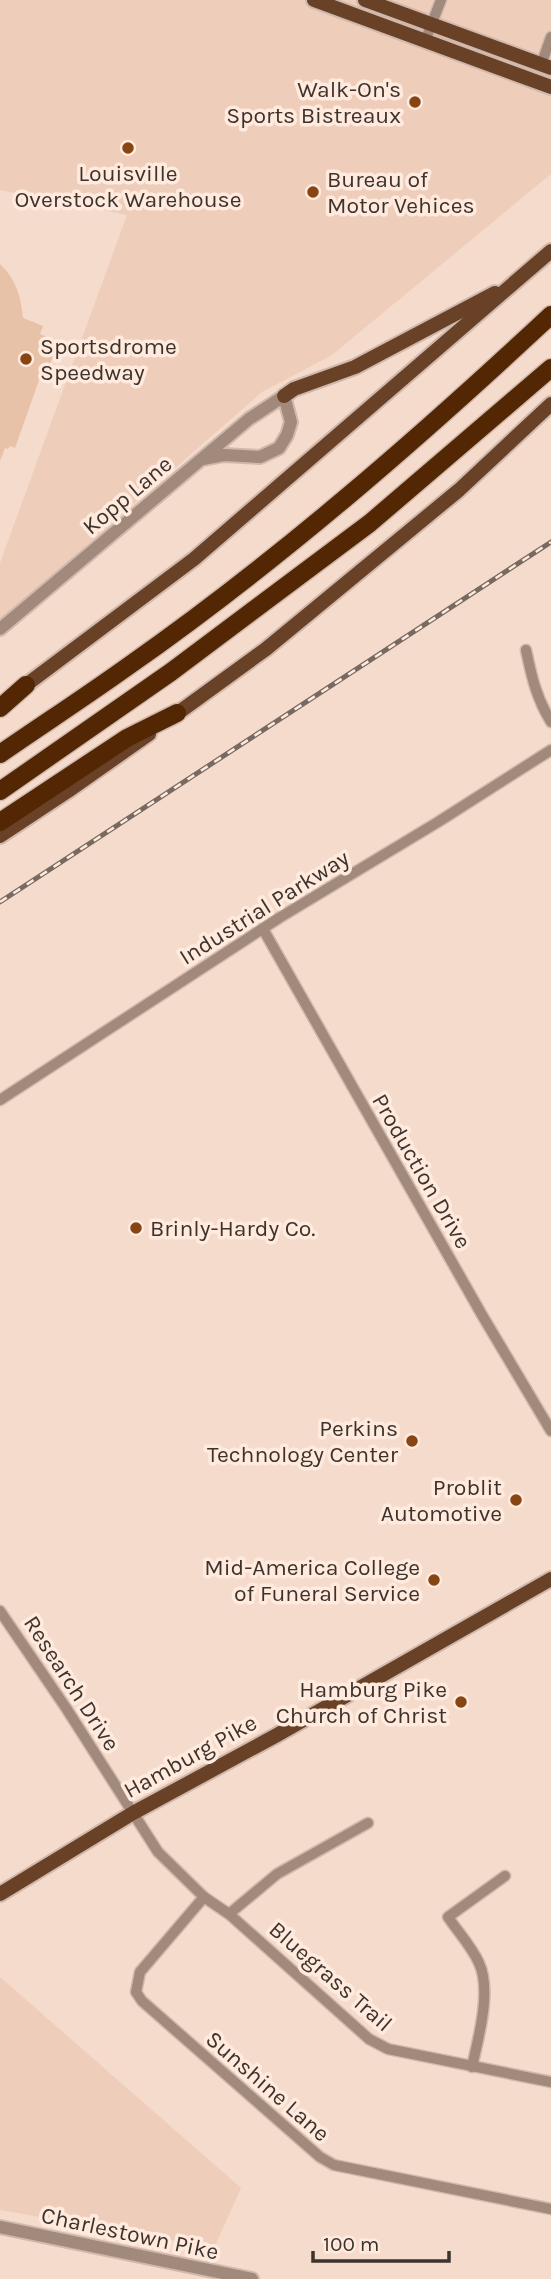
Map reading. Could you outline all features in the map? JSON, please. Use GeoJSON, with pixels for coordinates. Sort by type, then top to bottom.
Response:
{"type":"FeatureCollection","features":[{"type":"Feature","properties":{"kind":"highway"},"geometry":{"type":"LineString","coordinates":[[0,754],[129,666],[269,560],[460,400],[551,315]]}},
{"type":"Feature","properties":{"kind":"highway"},"geometry":{"type":"LineString","coordinates":[[0,791],[171,672],[370,523],[551,368]]}},
{"type":"Feature","properties":{"kind":"highway"},"geometry":{"type":"LineString","coordinates":[[0,706],[26,685]]}},
{"type":"Feature","properties":{"kind":"highway"},"geometry":{"type":"LineString","coordinates":[[0,822],[127,738],[177,713]]}},
{"type":"Feature","properties":{"kind":"main road"},"geometry":{"type":"LineString","coordinates":[[314,0],[551,87]]}},
{"type":"Feature","properties":{"kind":"main road"},"geometry":{"type":"LineString","coordinates":[[365,0],[546,66]]}},
{"type":"Feature","properties":{"kind":"main road"},"geometry":{"type":"LineString","coordinates":[[26,685],[194,559],[551,251]]}},
{"type":"Feature","properties":{"kind":"main road"},"geometry":{"type":"LineString","coordinates":[[284,396],[294,389],[355,367],[520,278]]}},
{"type":"Feature","properties":{"kind":"main road"},"geometry":{"type":"LineString","coordinates":[[0,836],[68,791],[266,649],[459,489],[551,404]]}},
{"type":"Feature","properties":{"kind":"main road","name":"Hamburg Pike"},"geometry":{"type":"LineString","coordinates":[[0,1894],[133,1813],[277,1735],[551,1579]]}},
{"type":"Feature","properties":{"kind":"street"},"geometry":{"type":"LineString","coordinates":[[425,41],[441,0]]}},
{"type":"Feature","properties":{"kind":"street"},"geometry":{"type":"LineString","coordinates":[[546,66],[551,37]]}},
{"type":"Feature","properties":{"kind":"street"},"geometry":{"type":"LineString","coordinates":[[203,459],[224,455],[260,457],[279,448],[291,422],[284,396]]}},
{"type":"Feature","properties":{"kind":"street","name":"Kopp Lane"},"geometry":{"type":"LineString","coordinates":[[0,629],[249,419],[284,396]]}},
{"type":"Feature","properties":{"kind":"street"},"geometry":{"type":"LineString","coordinates":[[526,650],[533,687],[551,722]]}},
{"type":"Feature","properties":{"kind":"street","name":"Industrial Parkway"},"geometry":{"type":"LineString","coordinates":[[0,1100],[263,929],[551,750]]}},
{"type":"Feature","properties":{"kind":"street","name":"Production Drive"},"geometry":{"type":"LineString","coordinates":[[263,929],[482,1315],[551,1431]]}},
{"type":"Feature","properties":{"kind":"street","name":"Research Drive"},"geometry":{"type":"LineString","coordinates":[[0,1611],[133,1813]]}},
{"type":"Feature","properties":{"kind":"street","name":"Bluegrass Trail"},"geometry":{"type":"LineString","coordinates":[[133,1813],[158,1852],[204,1897],[229,1914],[369,2039],[388,2049],[551,2082]]}},
{"type":"Feature","properties":{"kind":"street"},"geometry":{"type":"LineString","coordinates":[[229,1914],[277,1874],[368,1823]]}},
{"type":"Feature","properties":{"kind":"street"},"geometry":{"type":"LineString","coordinates":[[472,2067],[482,2015],[484,1984],[480,1965],[449,1917],[505,1876]]}},
{"type":"Feature","properties":{"kind":"street","name":"Sunshine Lane"},"geometry":{"type":"LineString","coordinates":[[204,1897],[140,1972],[136,1992],[142,2001],[320,2157],[334,2165],[551,2209]]}},
{"type":"Feature","properties":{"kind":"street","name":"Charlestown Pike"},"geometry":{"type":"LineString","coordinates":[[0,2227],[252,2279]]}},
{"type":"Feature","properties":{"kind":"shaded area"},"geometry":{"type":"Polygon","coordinates":[[[0,0],[551,0],[551,174],[332,355],[262,392],[0,621],[0,563],[127,215],[0,190],[0,0]]]}},
{"type":"Feature","properties":{"kind":"shaded area","name":"Sportsdrome Speedway"},"geometry":{"type":"Polygon","coordinates":[[[0,264],[17,289],[23,318],[43,326],[40,334],[54,340],[51,347],[55,351],[48,370],[43,369],[15,448],[5,448],[0,461],[0,264]]]}},
{"type":"Feature","properties":{"kind":"shaded area"},"geometry":{"type":"Polygon","coordinates":[[[0,1977],[241,2188],[214,2248],[0,2210],[0,1977]]]}},
{"type":"Feature","properties":{"kind":"railway"},"geometry":{"type":"LineString","coordinates":[[0,902],[551,542]]}},
{"type":"Feature","properties":{"kind":"place","name":"Walk-On's Sports Bistreaux"},"geometry":{"type":"Point","coordinates":[415,102]}},
{"type":"Feature","properties":{"kind":"place","name":"Louisville Overstock Warehouse"},"geometry":{"type":"Point","coordinates":[128,148]}},
{"type":"Feature","properties":{"kind":"place","name":"Bureau of Motor Vehices"},"geometry":{"type":"Point","coordinates":[313,192]}},
{"type":"Feature","properties":{"kind":"place","name":"Sportsdrome Speedway"},"geometry":{"type":"Point","coordinates":[26,359]}},
{"type":"Feature","properties":{"kind":"place","name":"Brinly-Hardy Co."},"geometry":{"type":"Point","coordinates":[136,1228]}},
{"type":"Feature","properties":{"kind":"place","name":"Perkins Technology Center"},"geometry":{"type":"Point","coordinates":[412,1441]}},
{"type":"Feature","properties":{"kind":"place","name":"Problit Automotive"},"geometry":{"type":"Point","coordinates":[516,1500]}},
{"type":"Feature","properties":{"kind":"place","name":"Mid-America College of Funeral Service"},"geometry":{"type":"Point","coordinates":[434,1580]}},
{"type":"Feature","properties":{"kind":"place","name":"Hamburg Pike Church of Christ"},"geometry":{"type":"Point","coordinates":[461,1702]}}]}
